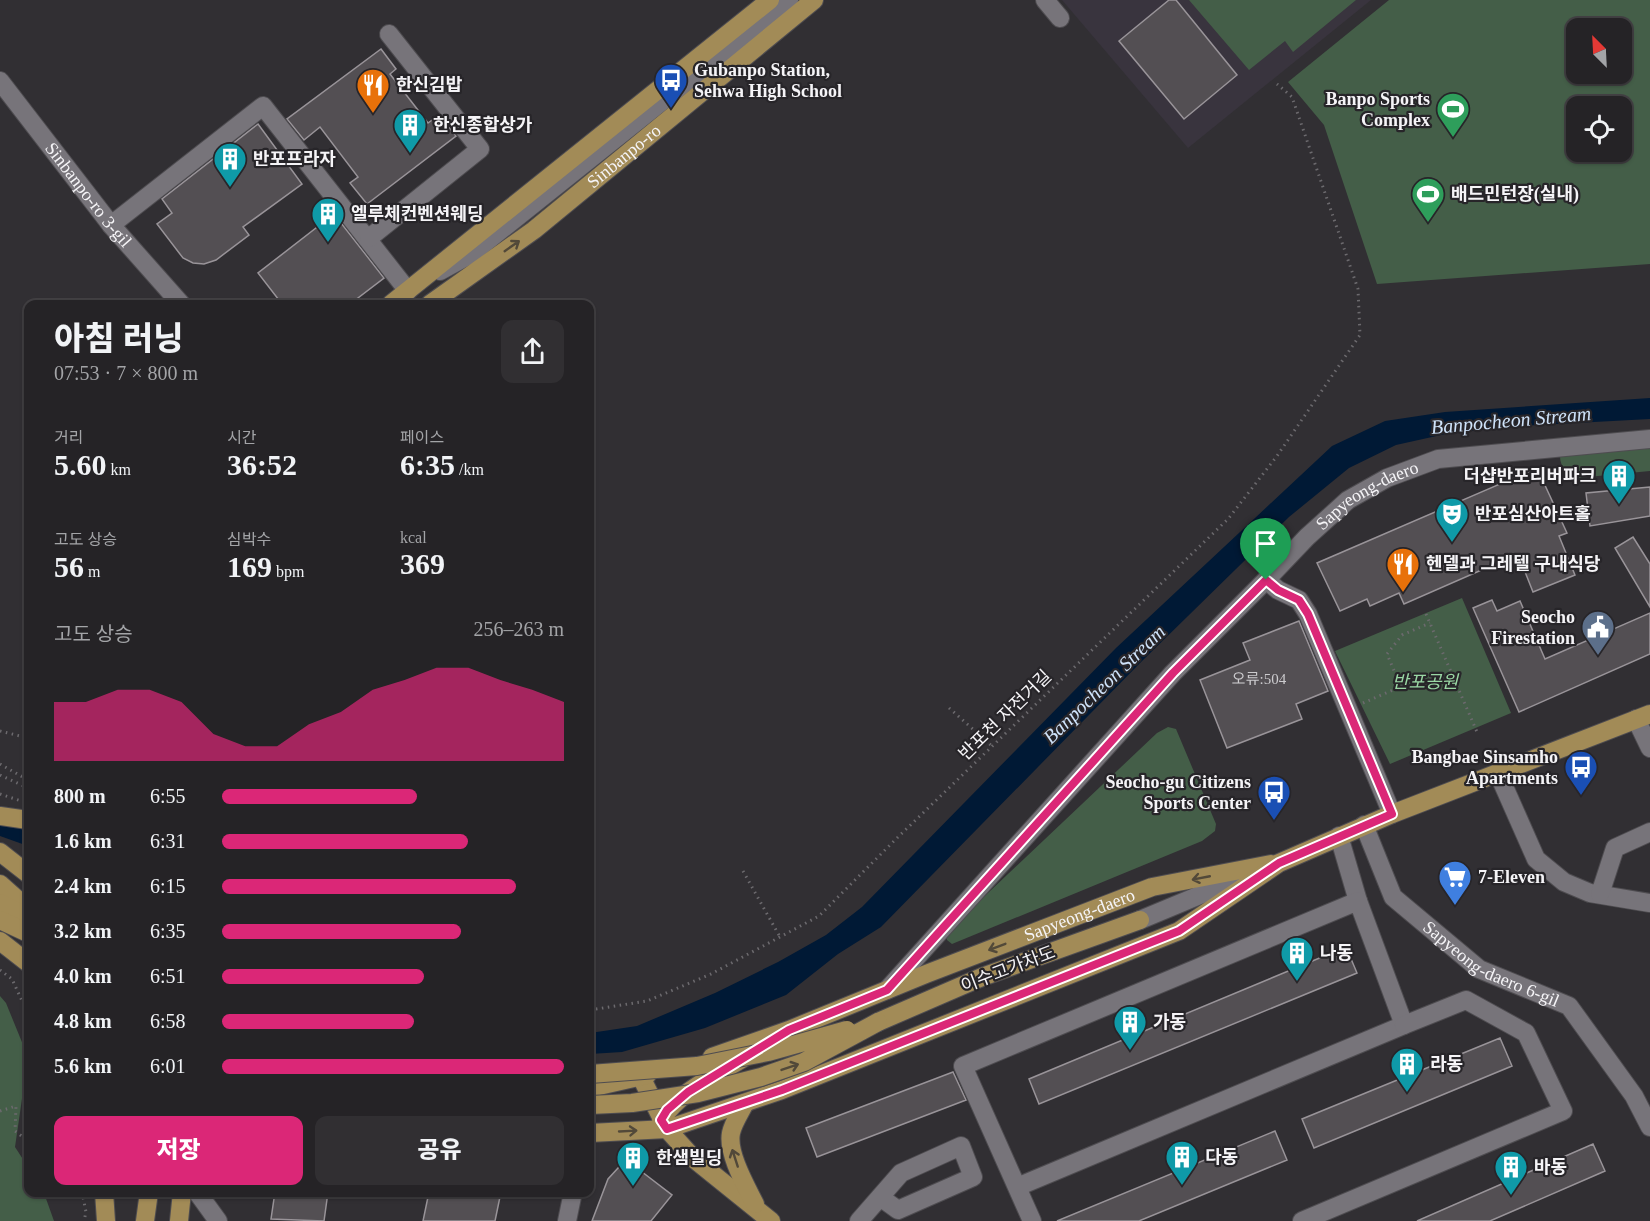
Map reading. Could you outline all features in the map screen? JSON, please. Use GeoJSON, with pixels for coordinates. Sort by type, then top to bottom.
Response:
{"type":"FeatureCollection","features":[{"type":"Feature","properties":{"kind":"main road","name":"Sinbanpo-ro"},"geometry":{"type":"LineString","coordinates":[[396,300],[770,0]]}},
{"type":"Feature","properties":{"kind":"main road","name":"Sinbanpo-ro"},"geometry":{"type":"LineString","coordinates":[[435,300],[534,230],[814,0]]}},
{"type":"Feature","properties":{"kind":"main road","name":"Sapyeong-daero"},"geometry":{"type":"LineString","coordinates":[[594,1133],[664,1124],[745,1103],[782,1090],[1179,931],[1279,863],[1364,825],[1643,717]]}},
{"type":"Feature","properties":{"kind":"main road"},"geometry":{"type":"LineString","coordinates":[[0,816],[24,819]]}},
{"type":"Feature","properties":{"kind":"main road"},"geometry":{"type":"LineString","coordinates":[[0,850],[24,857]]}},
{"type":"Feature","properties":{"kind":"main road"},"geometry":{"type":"LineString","coordinates":[[0,850],[24,871]]}},
{"type":"Feature","properties":{"kind":"main road","name":"Sapyeong-daero"},"geometry":{"type":"LineString","coordinates":[[594,1087],[641,1077],[719,1055],[789,1030],[1152,887],[1279,863]]}},
{"type":"Feature","properties":{"kind":"main road"},"geometry":{"type":"LineString","coordinates":[[0,876],[24,885]]}},
{"type":"Feature","properties":{"kind":"main road"},"geometry":{"type":"LineString","coordinates":[[0,884],[24,905]]}},
{"type":"Feature","properties":{"kind":"main road"},"geometry":{"type":"LineString","coordinates":[[0,903],[24,915]]}},
{"type":"Feature","properties":{"kind":"main road"},"geometry":{"type":"LineString","coordinates":[[0,920],[24,931]]}},
{"type":"Feature","properties":{"kind":"main road","name":"이수고가차도"},"geometry":{"type":"LineString","coordinates":[[594,1105],[632,1103],[698,1093],[761,1077],[804,1062],[878,1022],[982,977],[1140,920]]}},
{"type":"Feature","properties":{"kind":"main road"},"geometry":{"type":"LineString","coordinates":[[0,941],[24,960]]}},
{"type":"Feature","properties":{"kind":"main road","name":"이수고가차도"},"geometry":{"type":"LineString","coordinates":[[594,1074],[697,1066],[768,1052],[878,1022]]}},
{"type":"Feature","properties":{"kind":"main road"},"geometry":{"type":"LineString","coordinates":[[664,1124],[667,1110],[688,1092],[789,1030]]}},
{"type":"Feature","properties":{"kind":"main road"},"geometry":{"type":"LineString","coordinates":[[759,1048],[747,1059],[742,1071],[745,1079],[751,1089],[782,1090]]}},
{"type":"Feature","properties":{"kind":"main road"},"geometry":{"type":"LineString","coordinates":[[641,1077],[664,1124],[694,1159],[765,1216]]}},
{"type":"Feature","properties":{"kind":"main road"},"geometry":{"type":"LineString","coordinates":[[745,1103],[731,1134],[731,1143],[745,1185],[765,1216]]}},
{"type":"Feature","properties":{"kind":"main road"},"geometry":{"type":"LineString","coordinates":[[104,1197],[106,1221]]}},
{"type":"Feature","properties":{"kind":"main road"},"geometry":{"type":"LineString","coordinates":[[145,1221],[147,1197]]}},
{"type":"Feature","properties":{"kind":"main road"},"geometry":{"type":"LineString","coordinates":[[179,1221],[181,1197]]}},
{"type":"Feature","properties":{"kind":"street"},"geometry":{"type":"LineString","coordinates":[[732,30],[790,0]]}},
{"type":"Feature","properties":{"kind":"street"},"geometry":{"type":"LineString","coordinates":[[111,225],[263,106],[412,288],[471,254],[790,0]]}},
{"type":"Feature","properties":{"kind":"street"},"geometry":{"type":"LineString","coordinates":[[435,300],[482,251],[797,0]]}},
{"type":"Feature","properties":{"kind":"street"},"geometry":{"type":"LineString","coordinates":[[1045,0],[1060,18]]}},
{"type":"Feature","properties":{"kind":"street"},"geometry":{"type":"LineString","coordinates":[[369,238],[480,149],[389,34]]}},
{"type":"Feature","properties":{"kind":"street"},"geometry":{"type":"LineString","coordinates":[[723,60],[764,40]]}},
{"type":"Feature","properties":{"kind":"street","name":"Sinbanpo-ro 3-gil"},"geometry":{"type":"LineString","coordinates":[[0,81],[111,225],[177,300]]}},
{"type":"Feature","properties":{"kind":"street","name":"Sapyeong-daero"},"geometry":{"type":"LineString","coordinates":[[887,990],[1173,673],[1307,537],[1348,501],[1387,478],[1438,459],[1650,439]]}},
{"type":"Feature","properties":{"kind":"street"},"geometry":{"type":"LineString","coordinates":[[1266,580],[1278,590],[1299,600],[1308,614],[1392,814]]}},
{"type":"Feature","properties":{"kind":"street"},"geometry":{"type":"LineString","coordinates":[[1643,717],[1650,748]]}},
{"type":"Feature","properties":{"kind":"street"},"geometry":{"type":"LineString","coordinates":[[1498,773],[1536,859],[1564,882],[1590,893],[1650,903]]}},
{"type":"Feature","properties":{"kind":"street","name":"Sapyeong-daero 6-gil"},"geometry":{"type":"LineString","coordinates":[[1364,825],[1393,897],[1479,969],[1569,1006],[1642,1094],[1650,1127]]}},
{"type":"Feature","properties":{"kind":"street"},"geometry":{"type":"LineString","coordinates":[[1600,894],[1615,849],[1650,832]]}},
{"type":"Feature","properties":{"kind":"street"},"geometry":{"type":"LineString","coordinates":[[1339,836],[1358,901],[1404,1025]]}},
{"type":"Feature","properties":{"kind":"street","name":"Sapyeong-daero"},"geometry":{"type":"LineString","coordinates":[[1140,920],[1279,863]]}},
{"type":"Feature","properties":{"kind":"street"},"geometry":{"type":"LineString","coordinates":[[1032,1221],[963,1066],[1358,901]]}},
{"type":"Feature","properties":{"kind":"street"},"geometry":{"type":"LineString","coordinates":[[1017,1187],[1466,1000],[1526,1033],[1563,1111],[1302,1221]]}},
{"type":"Feature","properties":{"kind":"street"},"geometry":{"type":"LineString","coordinates":[[859,1221],[880,1197],[901,1173],[961,1146],[973,1177],[898,1210],[880,1197]]}},
{"type":"Feature","properties":{"kind":"street"},"geometry":{"type":"LineString","coordinates":[[201,1197],[218,1221]]}},
{"type":"Feature","properties":{"kind":"street"},"geometry":{"type":"LineString","coordinates":[[567,1221],[572,1197]]}},
{"type":"Feature","properties":{"kind":"path","name":"반포천 자전거길"},"geometry":{"type":"LineString","coordinates":[[594,1009],[647,1001],[711,974],[819,916],[1228,519],[1277,456],[1359,335],[1358,290],[1292,96],[1277,84]]}},
{"type":"Feature","properties":{"kind":"path"},"geometry":{"type":"LineString","coordinates":[[1426,614],[1477,732]]}},
{"type":"Feature","properties":{"kind":"path"},"geometry":{"type":"LineString","coordinates":[[1401,687],[1387,654],[1402,635],[1430,623]]}},
{"type":"Feature","properties":{"kind":"path"},"geometry":{"type":"LineString","coordinates":[[1348,711],[1423,677],[1457,685]]}},
{"type":"Feature","properties":{"kind":"path"},"geometry":{"type":"LineString","coordinates":[[949,708],[992,746]]}},
{"type":"Feature","properties":{"kind":"path"},"geometry":{"type":"LineString","coordinates":[[0,730],[24,737]]}},
{"type":"Feature","properties":{"kind":"path"},"geometry":{"type":"LineString","coordinates":[[0,764],[24,778]]}},
{"type":"Feature","properties":{"kind":"path"},"geometry":{"type":"LineString","coordinates":[[0,775],[24,786]]}},
{"type":"Feature","properties":{"kind":"path"},"geometry":{"type":"LineString","coordinates":[[0,794],[24,802]]}},
{"type":"Feature","properties":{"kind":"path"},"geometry":{"type":"LineString","coordinates":[[743,871],[780,937]]}},
{"type":"Feature","properties":{"kind":"path"},"geometry":{"type":"LineString","coordinates":[[0,970],[12,979],[24,1005]]}},
{"type":"Feature","properties":{"kind":"path"},"geometry":{"type":"LineString","coordinates":[[0,1111],[16,1106],[15,1131],[24,1138]]}},
{"type":"Feature","properties":{"kind":"path"},"geometry":{"type":"LineString","coordinates":[[83,1197],[86,1212],[84,1221]]}},
{"type":"Feature","properties":{"kind":"shaded area"},"geometry":{"type":"Polygon","coordinates":[[[1062,0],[1371,0],[1188,148],[1062,0]]]}},
{"type":"Feature","properties":{"kind":"green space"},"geometry":{"type":"Polygon","coordinates":[[[1189,0],[1356,0],[1293,52],[1285,41],[1249,70],[1189,0]]]}},
{"type":"Feature","properties":{"kind":"green space","name":"Banpo Sports Complex"},"geometry":{"type":"Polygon","coordinates":[[[1389,0],[1650,0],[1650,264],[1377,284],[1324,125],[1288,82],[1389,0]]]}},
{"type":"Feature","properties":{"kind":"green space"},"geometry":{"type":"Polygon","coordinates":[[[1650,443],[1650,471],[1577,478],[1565,470],[1560,460],[1560,456],[1650,443]]]}},
{"type":"Feature","properties":{"kind":"green space","name":"반포공원"},"geometry":{"type":"Polygon","coordinates":[[[1462,598],[1511,713],[1390,764],[1335,651],[1462,598]]]}},
{"type":"Feature","properties":{"kind":"green space"},"geometry":{"type":"Polygon","coordinates":[[[1168,727],[1176,729],[1216,824],[1215,831],[1202,841],[952,944],[947,940],[946,934],[950,929],[1157,733],[1168,727]]]}},
{"type":"Feature","properties":{"kind":"green space"},"geometry":{"type":"Polygon","coordinates":[[[0,996],[6,1003],[24,1047],[24,1085],[15,1147],[24,1161],[24,1197],[45,1197],[54,1221],[0,1221],[0,996]]]}},
{"type":"Feature","properties":{"kind":"water","name":"Banpocheon Stream"},"geometry":{"type":"Polygon","coordinates":[[[1650,398],[1650,419],[1521,426],[1450,433],[1396,445],[1349,468],[1289,517],[1140,663],[881,927],[838,954],[786,995],[705,1028],[622,1052],[594,1054],[594,1032],[637,1026],[715,993],[826,935],[862,907],[1116,648],[1332,446],[1385,421],[1445,412],[1650,398]]]}},
{"type":"Feature","properties":{"kind":"water"},"geometry":{"type":"Polygon","coordinates":[[[0,818],[24,828],[24,855],[0,844],[0,818]]]}},
{"type":"Feature","properties":{"kind":"pier"},"geometry":{"type":"Polygon","coordinates":[[[0,836],[24,845],[24,858],[0,847],[0,836]]]}},
{"type":"Feature","properties":{"kind":"building"},"geometry":{"type":"Polygon","coordinates":[[[1169,0],[1176,0],[1237,75],[1184,119],[1119,41],[1169,0]]]}},
{"type":"Feature","properties":{"kind":"building"},"geometry":{"type":"Polygon","coordinates":[[[381,49],[396,69],[390,74],[428,123],[439,115],[456,136],[367,204],[350,183],[358,177],[320,127],[304,140],[287,119],[381,49]]]}},
{"type":"Feature","properties":{"kind":"building","name":"반포프라자"},"geometry":{"type":"Polygon","coordinates":[[[258,124],[302,184],[243,227],[249,235],[216,260],[204,264],[193,263],[183,258],[157,224],[172,213],[162,199],[258,124]]]}},
{"type":"Feature","properties":{"kind":"building","name":"엘루체컨벤션웨딩"},"geometry":{"type":"Polygon","coordinates":[[[334,214],[384,278],[355,300],[279,300],[258,273],[334,214]]]}},
{"type":"Feature","properties":{"kind":"building"},"geometry":{"type":"Polygon","coordinates":[[[1537,468],[1567,533],[1559,536],[1575,575],[1533,592],[1518,554],[1404,604],[1399,593],[1370,606],[1367,599],[1340,611],[1317,563],[1537,468]]]}},
{"type":"Feature","properties":{"kind":"building","name":"더샵반포리버파크"},"geometry":{"type":"Polygon","coordinates":[[[1650,487],[1650,516],[1590,526],[1586,493],[1650,487]]]}},
{"type":"Feature","properties":{"kind":"building"},"geometry":{"type":"Polygon","coordinates":[[[1633,537],[1650,564],[1650,607],[1615,548],[1633,537]]]}},
{"type":"Feature","properties":{"kind":"building","name":"Seocho Firestation"},"geometry":{"type":"Polygon","coordinates":[[[1492,600],[1497,611],[1520,601],[1545,659],[1650,613],[1650,654],[1519,712],[1473,608],[1492,600]]]}},
{"type":"Feature","properties":{"kind":"building"},"geometry":{"type":"Polygon","coordinates":[[[1299,621],[1328,691],[1296,704],[1302,719],[1227,748],[1200,680],[1250,660],[1243,643],[1299,621]]]}},
{"type":"Feature","properties":{"kind":"building"},"geometry":{"type":"Polygon","coordinates":[[[1346,947],[1357,973],[1039,1104],[1029,1079],[1346,947]]]}},
{"type":"Feature","properties":{"kind":"building","name":"라동"},"geometry":{"type":"Polygon","coordinates":[[[1500,1038],[1512,1066],[1314,1148],[1302,1119],[1500,1038]]]}},
{"type":"Feature","properties":{"kind":"building"},"geometry":{"type":"Polygon","coordinates":[[[953,1072],[966,1100],[817,1157],[806,1128],[953,1072]]]}},
{"type":"Feature","properties":{"kind":"building","name":"다동"},"geometry":{"type":"Polygon","coordinates":[[[1275,1131],[1287,1160],[1139,1221],[1057,1221],[1275,1131]]]}},
{"type":"Feature","properties":{"kind":"building","name":"바동"},"geometry":{"type":"Polygon","coordinates":[[[1593,1144],[1605,1171],[1490,1221],[1417,1221],[1593,1144]]]}},
{"type":"Feature","properties":{"kind":"building","name":"한샘빌딩"},"geometry":{"type":"Polygon","coordinates":[[[633,1165],[672,1195],[651,1221],[592,1221],[608,1179],[619,1167],[633,1165]]]}},
{"type":"Feature","properties":{"kind":"building"},"geometry":{"type":"Polygon","coordinates":[[[274,1197],[327,1197],[324,1221],[271,1219],[274,1197]]]}},
{"type":"Feature","properties":{"kind":"building"},"geometry":{"type":"Polygon","coordinates":[[[428,1197],[500,1197],[495,1221],[423,1221],[428,1197]]]}},
{"type":"Feature","properties":{"kind":"place","name":"Gubanpo Station, Sehwa High School"},"geometry":{"type":"Point","coordinates":[671,109]}},
{"type":"Feature","properties":{"kind":"place","name":"한신김밥"},"geometry":{"type":"Point","coordinates":[373,114]}},
{"type":"Feature","properties":{"kind":"place","name":"Banpo Sports Complex"},"geometry":{"type":"Point","coordinates":[1453,138]}},
{"type":"Feature","properties":{"kind":"place","name":"한신종합상가"},"geometry":{"type":"Point","coordinates":[410,154]}},
{"type":"Feature","properties":{"kind":"place","name":"반포프라자"},"geometry":{"type":"Point","coordinates":[230,188]}},
{"type":"Feature","properties":{"kind":"place","name":"배드민턴장(실내)"},"geometry":{"type":"Point","coordinates":[1428,223]}},
{"type":"Feature","properties":{"kind":"place","name":"엘루체컨벤션웨딩"},"geometry":{"type":"Point","coordinates":[328,243]}},
{"type":"Feature","properties":{"kind":"place","name":"더샵반포리버파크"},"geometry":{"type":"Point","coordinates":[1619,505]}},
{"type":"Feature","properties":{"kind":"place","name":"반포심산아트홀"},"geometry":{"type":"Point","coordinates":[1452,543]}},
{"type":"Feature","properties":{"kind":"place","name":"헨델과 그레텔 구내식당"},"geometry":{"type":"Point","coordinates":[1403,593]}},
{"type":"Feature","properties":{"kind":"place","name":"Seocho Firestation"},"geometry":{"type":"Point","coordinates":[1598,656]}},
{"type":"Feature","properties":{"kind":"place","name":"Bangbae Sinsamho Apartments"},"geometry":{"type":"Point","coordinates":[1581,796]}},
{"type":"Feature","properties":{"kind":"place","name":"Seocho-gu Citizens Sports Center"},"geometry":{"type":"Point","coordinates":[1274,821]}},
{"type":"Feature","properties":{"kind":"place","name":"7-Eleven"},"geometry":{"type":"Point","coordinates":[1455,906]}},
{"type":"Feature","properties":{"kind":"place","name":"나동"},"geometry":{"type":"Point","coordinates":[1297,982]}},
{"type":"Feature","properties":{"kind":"place","name":"가동"},"geometry":{"type":"Point","coordinates":[1130,1051]}},
{"type":"Feature","properties":{"kind":"place","name":"라동"},"geometry":{"type":"Point","coordinates":[1407,1093]}},
{"type":"Feature","properties":{"kind":"place","name":"다동"},"geometry":{"type":"Point","coordinates":[1182,1186]}},
{"type":"Feature","properties":{"kind":"place","name":"한샘빌딩"},"geometry":{"type":"Point","coordinates":[633,1187]}},
{"type":"Feature","properties":{"kind":"place","name":"바동"},"geometry":{"type":"Point","coordinates":[1511,1196]}},
{"type":"Feature","properties":{"kind":"route"},"geometry":{"type":"LineString","coordinates":[[1266,580],[1278,590],[1299,600],[1308,614],[1392,814],[1279,863],[1179,931],[782,1090],[667,1129],[661,1120],[667,1110],[688,1092],[789,1030],[887,990],[1173,673],[1266,580]]}}]}
